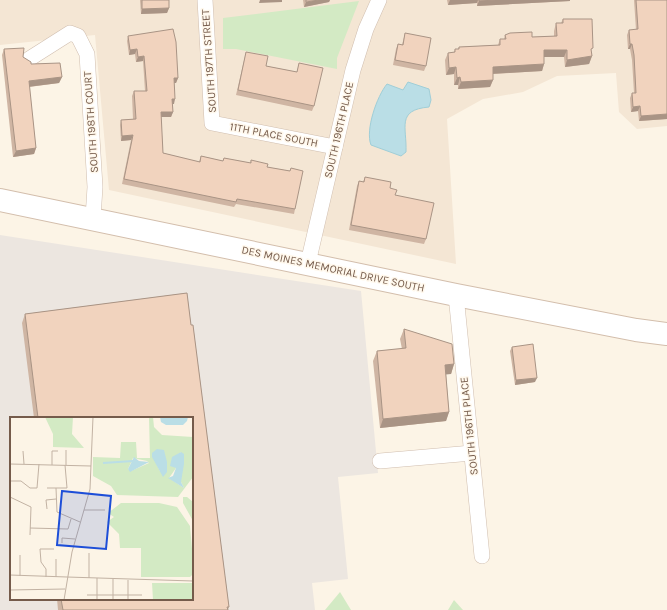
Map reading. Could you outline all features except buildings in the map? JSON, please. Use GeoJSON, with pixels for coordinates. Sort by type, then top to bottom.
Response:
{"type":"FeatureCollection","features":[{"type":"Feature","properties":{"kind":"main road","name":"DES MOINES MEMORIAL DRIVE SOUTH"},"geometry":{"type":"LineString","coordinates":[[0,200],[308,263],[456,296],[636,330],[667,334]]}},
{"type":"Feature","properties":{"kind":"street","name":"SOUTH 197TH STREET"},"geometry":{"type":"LineString","coordinates":[[205,0],[212,122]]}},
{"type":"Feature","properties":{"kind":"street","name":"SOUTH 196TH PLACE"},"geometry":{"type":"LineString","coordinates":[[308,263],[353,70],[366,29],[379,0]]}},
{"type":"Feature","properties":{"kind":"street","name":"SOUTH 198TH COURT"},"geometry":{"type":"LineString","coordinates":[[29,59],[70,33],[78,36],[87,54],[95,187],[93,218]]}},
{"type":"Feature","properties":{"kind":"street","name":"11TH PLACE SOUTH"},"geometry":{"type":"LineString","coordinates":[[212,122],[335,147]]}},
{"type":"Feature","properties":{"kind":"street","name":"SOUTH 196TH PLACE"},"geometry":{"type":"LineString","coordinates":[[456,296],[482,556]]}},
{"type":"Feature","properties":{"kind":"street"},"geometry":{"type":"LineString","coordinates":[[380,461],[472,453]]}},
{"type":"Feature","properties":{"kind":"shaded area"},"geometry":{"type":"Polygon","coordinates":[[[0,0],[667,0],[667,126],[637,129],[619,112],[616,73],[557,76],[523,92],[483,99],[447,119],[456,264],[109,190],[95,35],[0,45],[0,0]]]}},
{"type":"Feature","properties":{"kind":"shaded area"},"geometry":{"type":"Polygon","coordinates":[[[0,235],[361,291],[378,473],[338,477],[348,579],[312,583],[315,610],[0,610],[0,235]]]}},
{"type":"Feature","properties":{"kind":"green space"},"geometry":{"type":"Polygon","coordinates":[[[359,1],[337,58],[337,69],[236,49],[223,49],[223,18],[359,1]]]}},
{"type":"Feature","properties":{"kind":"green space"},"geometry":{"type":"Polygon","coordinates":[[[340,592],[351,610],[325,610],[340,592]]]}},
{"type":"Feature","properties":{"kind":"green space"},"geometry":{"type":"Polygon","coordinates":[[[454,600],[463,610],[448,610],[454,600]]]}},
{"type":"Feature","properties":{"kind":"water"},"geometry":{"type":"Polygon","coordinates":[[[408,82],[429,89],[431,100],[429,107],[419,109],[407,116],[405,128],[406,152],[401,156],[371,145],[370,131],[373,113],[383,89],[387,84],[403,90],[408,82]]]}}]}
